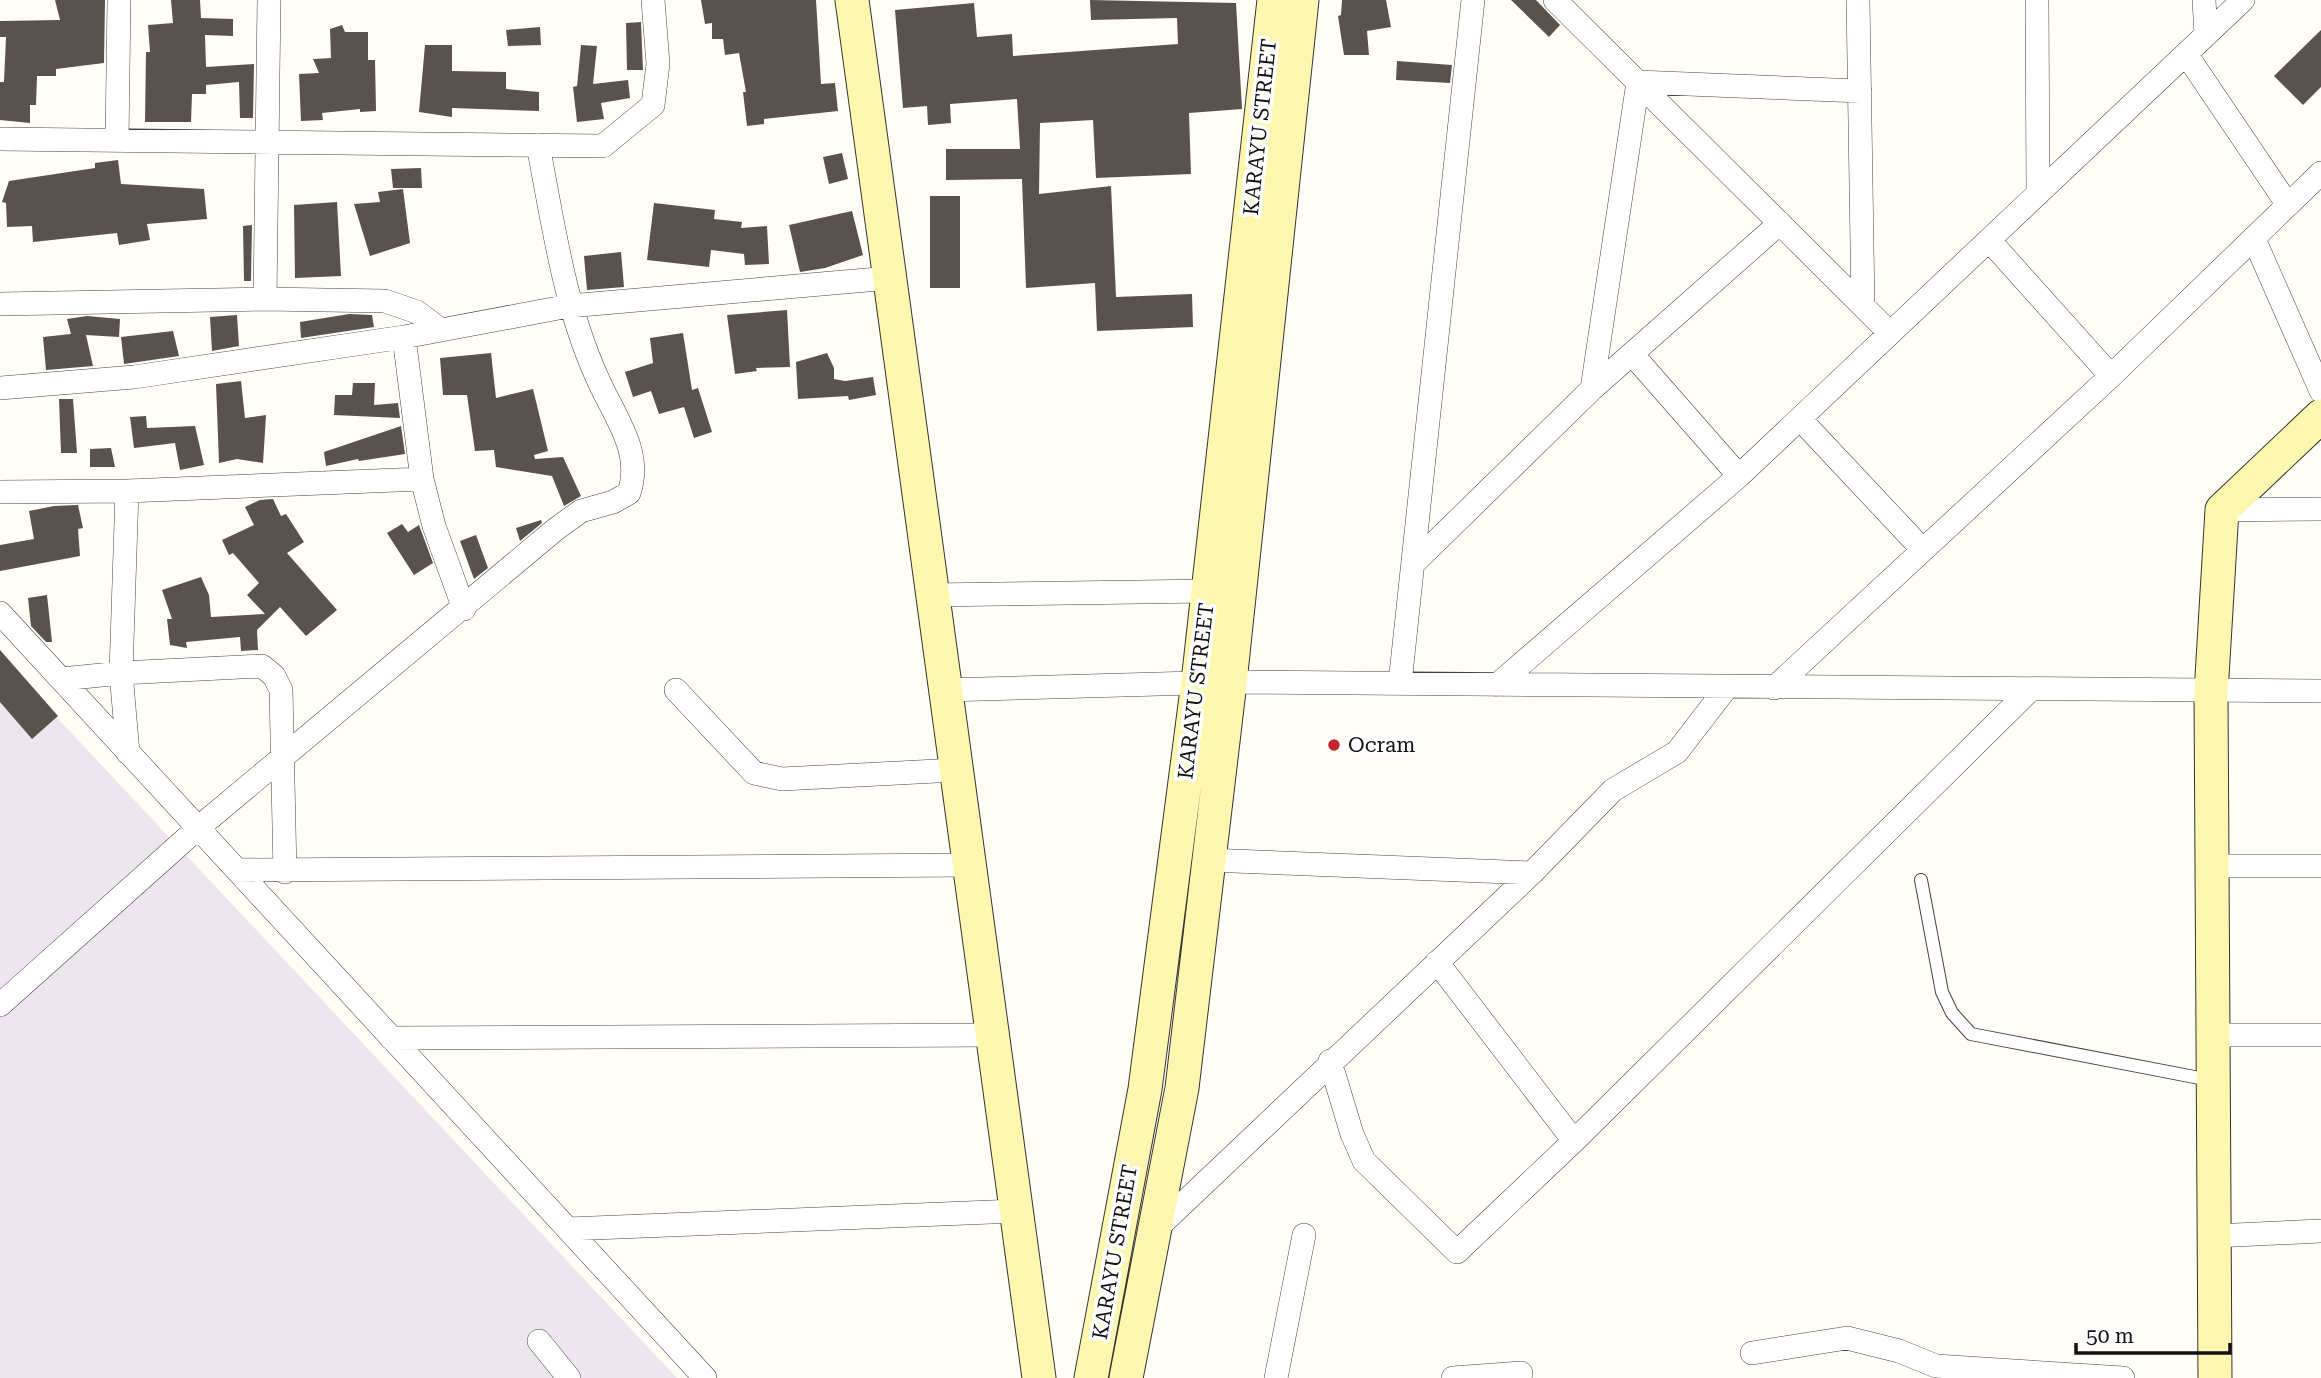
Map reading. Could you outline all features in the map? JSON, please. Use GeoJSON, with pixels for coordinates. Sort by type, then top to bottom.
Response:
{"type":"FeatureCollection","features":[{"type":"Feature","properties":{"kind":"main road"},"geometry":{"type":"LineString","coordinates":[[852,0],[1038,1378]]}},
{"type":"Feature","properties":{"kind":"main road","name":"KARAYU STREET"},"geometry":{"type":"LineString","coordinates":[[1126,1378],[1182,1088],[1207,860],[1214,682],[1208,591],[1274,0]]}},
{"type":"Feature","properties":{"kind":"main road","name":"KARAYU STREET"},"geometry":{"type":"LineString","coordinates":[[1091,1378],[1145,1088],[1214,682],[1302,0]]}},
{"type":"Feature","properties":{"kind":"main road"},"geometry":{"type":"LineString","coordinates":[[2215,1378],[2211,693],[2222,510],[2321,416]]}},
{"type":"Feature","properties":{"kind":"street"},"geometry":{"type":"LineString","coordinates":[[117,140],[120,0]]}},
{"type":"Feature","properties":{"kind":"street"},"geometry":{"type":"LineString","coordinates":[[265,299],[269,0]]}},
{"type":"Feature","properties":{"kind":"street"},"geometry":{"type":"LineString","coordinates":[[0,139],[603,146],[653,105],[658,64],[653,0]]}},
{"type":"Feature","properties":{"kind":"street"},"geometry":{"type":"LineString","coordinates":[[1400,684],[1473,0]]}},
{"type":"Feature","properties":{"kind":"street"},"geometry":{"type":"LineString","coordinates":[[1555,0],[1891,333]]}},
{"type":"Feature","properties":{"kind":"street"},"geometry":{"type":"LineString","coordinates":[[1858,0],[1863,306]]}},
{"type":"Feature","properties":{"kind":"street"},"geometry":{"type":"LineString","coordinates":[[2037,0],[2038,194]]}},
{"type":"Feature","properties":{"kind":"street"},"geometry":{"type":"LineString","coordinates":[[2204,0],[2206,36]]}},
{"type":"Feature","properties":{"kind":"street"},"geometry":{"type":"LineString","coordinates":[[1497,685],[1739,476],[2243,0]]}},
{"type":"Feature","properties":{"kind":"street"},"geometry":{"type":"LineString","coordinates":[[2186,54],[2288,205]]}},
{"type":"Feature","properties":{"kind":"street"},"geometry":{"type":"LineString","coordinates":[[1592,389],[1638,82]]}},
{"type":"Feature","properties":{"kind":"street"},"geometry":{"type":"LineString","coordinates":[[1638,82],[1860,91]]}},
{"type":"Feature","properties":{"kind":"street"},"geometry":{"type":"LineString","coordinates":[[0,1004],[198,828],[581,511],[613,502],[629,493],[635,475],[631,449],[599,382],[569,306],[538,145]]}},
{"type":"Feature","properties":{"kind":"street"},"geometry":{"type":"LineString","coordinates":[[1774,688],[2112,376],[2321,173]]}},
{"type":"Feature","properties":{"kind":"street"},"geometry":{"type":"LineString","coordinates":[[1415,562],[1592,389],[1780,223]]}},
{"type":"Feature","properties":{"kind":"street"},"geometry":{"type":"LineString","coordinates":[[2254,239],[2321,391]]}},
{"type":"Feature","properties":{"kind":"street"},"geometry":{"type":"LineString","coordinates":[[1989,240],[2112,376]]}},
{"type":"Feature","properties":{"kind":"street"},"geometry":{"type":"LineString","coordinates":[[0,388],[134,377],[404,337],[569,306],[890,278]]}},
{"type":"Feature","properties":{"kind":"street"},"geometry":{"type":"LineString","coordinates":[[0,304],[265,299],[385,301],[417,312],[442,330]]}},
{"type":"Feature","properties":{"kind":"street"},"geometry":{"type":"LineString","coordinates":[[404,337],[422,479],[433,526],[464,609]]}},
{"type":"Feature","properties":{"kind":"street"},"geometry":{"type":"LineString","coordinates":[[1632,354],[1739,476]]}},
{"type":"Feature","properties":{"kind":"street"},"geometry":{"type":"LineString","coordinates":[[1800,419],[1923,550]]}},
{"type":"Feature","properties":{"kind":"street"},"geometry":{"type":"LineString","coordinates":[[0,492],[127,491],[422,479]]}},
{"type":"Feature","properties":{"kind":"street"},"geometry":{"type":"LineString","coordinates":[[127,491],[121,673],[128,753]]}},
{"type":"Feature","properties":{"kind":"street"},"geometry":{"type":"LineString","coordinates":[[2222,510],[2321,509]]}},
{"type":"Feature","properties":{"kind":"street"},"geometry":{"type":"LineString","coordinates":[[933,595],[1208,591]]}},
{"type":"Feature","properties":{"kind":"street"},"geometry":{"type":"LineString","coordinates":[[0,613],[705,1378]]}},
{"type":"Feature","properties":{"kind":"street"},"geometry":{"type":"LineString","coordinates":[[62,679],[121,673],[262,666],[274,676],[281,690],[285,872]]}},
{"type":"Feature","properties":{"kind":"street"},"geometry":{"type":"LineString","coordinates":[[945,690],[1214,682],[2211,693],[2321,691]]}},
{"type":"Feature","properties":{"kind":"street"},"geometry":{"type":"LineString","coordinates":[[1154,1231],[1330,1061],[1532,873],[1613,790],[1677,752],[1727,687]]}},
{"type":"Feature","properties":{"kind":"street"},"geometry":{"type":"LineString","coordinates":[[676,691],[754,773],[782,779],[956,770]]}},
{"type":"Feature","properties":{"kind":"street"},"geometry":{"type":"LineString","coordinates":[[1330,1061],[1352,1134],[1364,1161],[1457,1252],[1574,1141],[2029,691]]}},
{"type":"Feature","properties":{"kind":"street"},"geometry":{"type":"LineString","coordinates":[[1207,860],[1532,873]]}},
{"type":"Feature","properties":{"kind":"street"},"geometry":{"type":"LineString","coordinates":[[237,870],[285,872],[969,865]]}},
{"type":"Feature","properties":{"kind":"street"},"geometry":{"type":"LineString","coordinates":[[2212,866],[2321,866]]}},
{"type":"Feature","properties":{"kind":"street"},"geometry":{"type":"LineString","coordinates":[[1437,962],[1574,1141]]}},
{"type":"Feature","properties":{"kind":"street"},"geometry":{"type":"LineString","coordinates":[[391,1038],[992,1035]]}},
{"type":"Feature","properties":{"kind":"street"},"geometry":{"type":"LineString","coordinates":[[2214,1035],[2321,1035]]}},
{"type":"Feature","properties":{"kind":"street"},"geometry":{"type":"LineString","coordinates":[[568,1229],[1016,1211]]}},
{"type":"Feature","properties":{"kind":"street"},"geometry":{"type":"LineString","coordinates":[[2214,1236],[2321,1231]]}},
{"type":"Feature","properties":{"kind":"street"},"geometry":{"type":"LineString","coordinates":[[1276,1378],[1304,1235]]}},
{"type":"Feature","properties":{"kind":"street"},"geometry":{"type":"LineString","coordinates":[[1752,1353],[1847,1338],[1899,1351],[1936,1366],[2123,1378]]}},
{"type":"Feature","properties":{"kind":"street"},"geometry":{"type":"LineString","coordinates":[[539,1341],[569,1378]]}},
{"type":"Feature","properties":{"kind":"street"},"geometry":{"type":"LineString","coordinates":[[1453,1378],[1521,1373]]}},
{"type":"Feature","properties":{"kind":"lane"},"geometry":{"type":"LineString","coordinates":[[1921,880],[1942,992],[1952,1013],[1971,1034],[2214,1081]]}},
{"type":"Feature","properties":{"kind":"shaded area"},"geometry":{"type":"Polygon","coordinates":[[[0,657],[677,1378],[0,1378],[0,657]]]}},
{"type":"Feature","properties":{"kind":"building"},"geometry":{"type":"Polygon","coordinates":[[[55,0],[105,0],[104,63],[56,69],[56,76],[37,76],[36,105],[30,105],[30,123],[0,120],[0,82],[4,82],[6,37],[0,37],[0,21],[60,20],[55,0]]]}},
{"type":"Feature","properties":{"kind":"building"},"geometry":{"type":"Polygon","coordinates":[[[171,0],[200,0],[201,18],[233,19],[233,36],[205,35],[206,67],[254,64],[253,118],[240,118],[239,82],[206,85],[206,94],[192,94],[191,122],[145,122],[146,52],[150,52],[148,25],[173,23],[171,0]]]}},
{"type":"Feature","properties":{"kind":"building"},"geometry":{"type":"Polygon","coordinates":[[[701,0],[816,0],[821,84],[835,83],[838,111],[764,119],[764,124],[747,126],[743,92],[746,92],[739,53],[725,55],[723,39],[712,39],[712,23],[705,24],[701,0]]]}},
{"type":"Feature","properties":{"kind":"building"},"geometry":{"type":"Polygon","coordinates":[[[1090,0],[1236,3],[1242,109],[1189,113],[1191,174],[1096,178],[1093,120],[1040,123],[1039,194],[1111,186],[1116,297],[1192,294],[1193,327],[1097,331],[1095,283],[1026,288],[1022,179],[946,180],[946,149],[1020,149],[1017,99],[950,104],[951,123],[928,125],[927,106],[903,108],[895,10],[974,3],[977,37],[1012,34],[1013,56],[1178,44],[1177,18],[1091,20],[1090,0]]]}},
{"type":"Feature","properties":{"kind":"building"},"geometry":{"type":"Polygon","coordinates":[[[1342,0],[1386,0],[1391,27],[1367,31],[1369,55],[1344,55],[1338,16],[1341,15],[1342,0]]]}},
{"type":"Feature","properties":{"kind":"building"},"geometry":{"type":"Polygon","coordinates":[[[1511,0],[1536,0],[1560,25],[1549,37],[1511,0]]]}},
{"type":"Feature","properties":{"kind":"building"},"geometry":{"type":"Polygon","coordinates":[[[641,22],[643,70],[627,70],[626,23],[641,22]]]}},
{"type":"Feature","properties":{"kind":"building"},"geometry":{"type":"Polygon","coordinates":[[[342,25],[345,32],[368,32],[368,60],[375,60],[376,111],[360,112],[360,109],[322,113],[323,120],[301,121],[299,74],[319,73],[313,59],[331,58],[330,29],[342,25]]]}},
{"type":"Feature","properties":{"kind":"building"},"geometry":{"type":"Polygon","coordinates":[[[540,27],[541,45],[508,46],[506,30],[540,27]]]}},
{"type":"Feature","properties":{"kind":"building"},"geometry":{"type":"Polygon","coordinates":[[[2321,30],[2321,87],[2303,105],[2274,76],[2321,30]]]}},
{"type":"Feature","properties":{"kind":"building"},"geometry":{"type":"Polygon","coordinates":[[[425,45],[452,45],[452,71],[506,72],[506,89],[539,92],[539,111],[452,108],[452,117],[419,112],[425,45]]]}},
{"type":"Feature","properties":{"kind":"building"},"geometry":{"type":"Polygon","coordinates":[[[581,45],[597,46],[593,84],[628,80],[630,98],[601,103],[604,119],[577,122],[573,87],[577,86],[581,45]]]}},
{"type":"Feature","properties":{"kind":"building"},"geometry":{"type":"Polygon","coordinates":[[[1397,61],[1452,65],[1450,83],[1396,80],[1397,61]]]}},
{"type":"Feature","properties":{"kind":"building"},"geometry":{"type":"Polygon","coordinates":[[[842,153],[848,179],[829,184],[823,157],[842,153]]]}},
{"type":"Feature","properties":{"kind":"building"},"geometry":{"type":"Polygon","coordinates":[[[118,160],[121,184],[204,189],[207,219],[147,224],[150,240],[119,245],[117,233],[33,242],[32,226],[7,227],[6,203],[2,202],[9,181],[95,168],[95,163],[118,160]]]}},
{"type":"Feature","properties":{"kind":"building"},"geometry":{"type":"Polygon","coordinates":[[[421,168],[422,188],[393,188],[391,169],[421,168]]]}},
{"type":"Feature","properties":{"kind":"building"},"geometry":{"type":"Polygon","coordinates":[[[403,189],[410,243],[370,256],[354,204],[380,202],[378,192],[403,189]]]}},
{"type":"Feature","properties":{"kind":"building"},"geometry":{"type":"Polygon","coordinates":[[[930,196],[960,196],[960,288],[930,288],[930,196]]]}},
{"type":"Feature","properties":{"kind":"building"},"geometry":{"type":"Polygon","coordinates":[[[337,202],[341,276],[295,278],[294,205],[337,202]]]}},
{"type":"Feature","properties":{"kind":"building"},"geometry":{"type":"Polygon","coordinates":[[[654,203],[715,210],[714,219],[742,222],[741,228],[767,226],[769,264],[745,265],[744,254],[711,250],[709,267],[647,260],[654,203]]]}},
{"type":"Feature","properties":{"kind":"building"},"geometry":{"type":"Polygon","coordinates":[[[852,211],[863,255],[825,268],[800,272],[789,225],[852,211]]]}},
{"type":"Feature","properties":{"kind":"building"},"geometry":{"type":"Polygon","coordinates":[[[252,225],[251,281],[244,281],[243,226],[252,225]]]}},
{"type":"Feature","properties":{"kind":"building"},"geometry":{"type":"Polygon","coordinates":[[[621,252],[624,287],[587,290],[584,256],[621,252]]]}},
{"type":"Feature","properties":{"kind":"building"},"geometry":{"type":"Polygon","coordinates":[[[787,310],[790,367],[756,368],[757,371],[735,374],[727,315],[787,310]]]}},
{"type":"Feature","properties":{"kind":"building"},"geometry":{"type":"Polygon","coordinates":[[[349,314],[372,315],[374,327],[301,338],[300,322],[349,314]]]}},
{"type":"Feature","properties":{"kind":"building"},"geometry":{"type":"Polygon","coordinates":[[[237,315],[239,346],[212,351],[210,317],[237,315]]]}},
{"type":"Feature","properties":{"kind":"building"},"geometry":{"type":"Polygon","coordinates":[[[87,316],[120,319],[119,337],[86,335],[93,366],[46,370],[43,337],[71,334],[67,319],[87,316]]]}},
{"type":"Feature","properties":{"kind":"building"},"geometry":{"type":"Polygon","coordinates":[[[173,331],[179,356],[124,364],[121,337],[173,331]]]}},
{"type":"Feature","properties":{"kind":"building"},"geometry":{"type":"Polygon","coordinates":[[[683,333],[692,390],[698,388],[712,432],[694,438],[684,407],[659,414],[651,391],[633,397],[625,372],[653,363],[650,338],[683,333]]]}},
{"type":"Feature","properties":{"kind":"building"},"geometry":{"type":"Polygon","coordinates":[[[491,353],[496,398],[533,389],[548,451],[534,455],[535,459],[563,457],[581,496],[564,506],[552,476],[496,467],[494,450],[475,451],[467,395],[443,395],[440,358],[491,353]]]}},
{"type":"Feature","properties":{"kind":"building"},"geometry":{"type":"Polygon","coordinates":[[[827,353],[834,368],[834,379],[845,381],[873,377],[876,395],[849,400],[848,396],[798,399],[796,362],[827,353]]]}},
{"type":"Feature","properties":{"kind":"building"},"geometry":{"type":"Polygon","coordinates":[[[241,381],[245,418],[266,415],[263,463],[237,459],[219,463],[216,384],[241,381]]]}},
{"type":"Feature","properties":{"kind":"building"},"geometry":{"type":"Polygon","coordinates":[[[353,383],[375,383],[374,405],[398,403],[400,418],[334,415],[335,395],[352,395],[353,383]]]}},
{"type":"Feature","properties":{"kind":"building"},"geometry":{"type":"Polygon","coordinates":[[[59,399],[73,399],[77,453],[61,453],[59,399]]]}},
{"type":"Feature","properties":{"kind":"building"},"geometry":{"type":"Polygon","coordinates":[[[146,416],[147,428],[195,426],[204,465],[180,470],[175,443],[134,448],[130,417],[146,416]]]}},
{"type":"Feature","properties":{"kind":"building"},"geometry":{"type":"Polygon","coordinates":[[[401,426],[405,454],[358,459],[326,466],[324,452],[401,426]]]}},
{"type":"Feature","properties":{"kind":"building"},"geometry":{"type":"Polygon","coordinates":[[[111,448],[115,467],[90,467],[90,449],[111,448]]]}},
{"type":"Feature","properties":{"kind":"building"},"geometry":{"type":"Polygon","coordinates":[[[273,499],[281,516],[286,514],[304,542],[287,553],[337,610],[306,636],[280,607],[257,630],[258,650],[241,651],[240,637],[186,642],[187,648],[170,645],[167,619],[172,619],[162,590],[201,577],[209,595],[211,617],[265,614],[247,595],[259,583],[233,553],[229,555],[222,540],[254,525],[245,507],[260,500],[273,499]]]}},
{"type":"Feature","properties":{"kind":"building"},"geometry":{"type":"Polygon","coordinates":[[[78,505],[83,528],[78,529],[80,556],[0,571],[0,545],[34,539],[29,511],[78,505]]]}},
{"type":"Feature","properties":{"kind":"building"},"geometry":{"type":"Polygon","coordinates":[[[541,520],[542,523],[520,541],[516,528],[541,520]]]}},
{"type":"Feature","properties":{"kind":"building"},"geometry":{"type":"Polygon","coordinates":[[[402,524],[408,532],[419,525],[433,563],[414,575],[387,533],[402,524]]]}},
{"type":"Feature","properties":{"kind":"building"},"geometry":{"type":"Polygon","coordinates":[[[476,535],[488,568],[474,579],[460,541],[476,535]]]}},
{"type":"Feature","properties":{"kind":"building"},"geometry":{"type":"Polygon","coordinates":[[[47,595],[52,642],[46,642],[31,626],[28,598],[47,595]]]}},
{"type":"Feature","properties":{"kind":"building"},"geometry":{"type":"Polygon","coordinates":[[[0,650],[58,716],[32,739],[0,702],[0,650]]]}},
{"type":"Feature","properties":{"kind":"place","name":"Ocram"},"geometry":{"type":"Point","coordinates":[1334,745]}}]}
